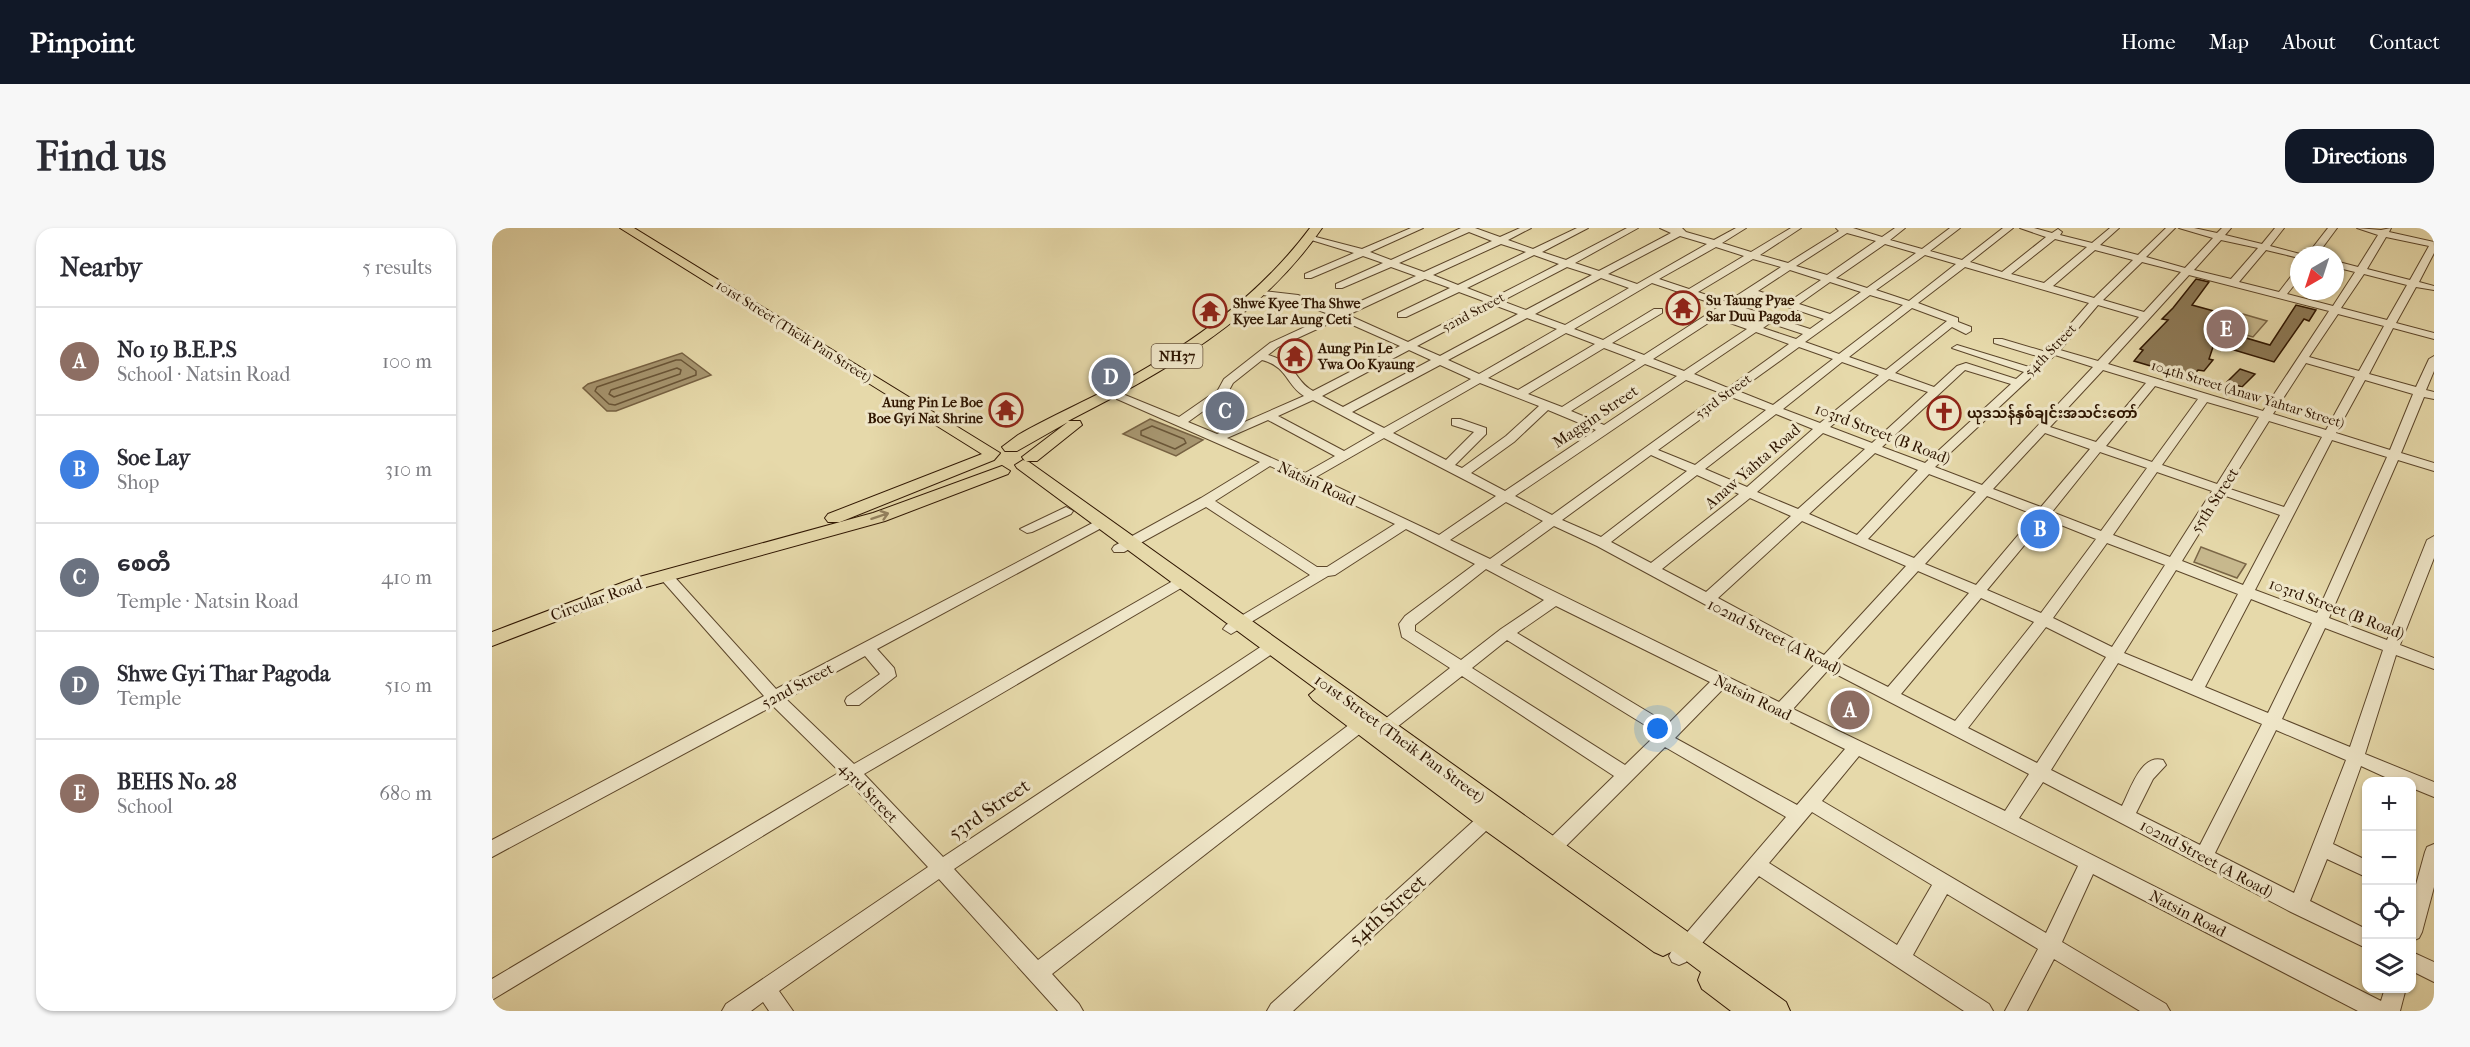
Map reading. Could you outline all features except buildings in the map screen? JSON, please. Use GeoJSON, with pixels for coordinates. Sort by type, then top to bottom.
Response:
{"type":"FeatureCollection","features":[{"type":"Feature","properties":{"kind":"highway","name":"NH37"},"geometry":{"type":"LineString","coordinates":[[999,451],[1126,386],[1210,334],[1273,279],[1318,233]]}},
{"type":"Feature","properties":{"kind":"highway","name":"NH37"},"geometry":{"type":"LineString","coordinates":[[1017,466],[1084,418],[1217,337],[1268,293],[1318,233]]}},
{"type":"Feature","properties":{"kind":"main road","name":"101st Street (Theik Pan Street)"},"geometry":{"type":"LineString","coordinates":[[626,228],[999,451]]}},
{"type":"Feature","properties":{"kind":"main road","name":"101st Street (Theik Pan Street)"},"geometry":{"type":"LineString","coordinates":[[646,228],[999,451]]}},
{"type":"Feature","properties":{"kind":"main road"},"geometry":{"type":"LineString","coordinates":[[1026,449],[1030,452],[1017,466],[879,517],[742,558],[703,565],[914,488],[999,451],[1026,449]]}},
{"type":"Feature","properties":{"kind":"main road"},"geometry":{"type":"LineString","coordinates":[[999,451],[987,465],[990,468],[1017,466]]}},
{"type":"Feature","properties":{"kind":"main road","name":"101st Street (Theik Pan Street)"},"geometry":{"type":"LineString","coordinates":[[1017,466],[1066,511],[1096,526]]}},
{"type":"Feature","properties":{"kind":"main road","name":"101st Street (Theik Pan Street)"},"geometry":{"type":"LineString","coordinates":[[1017,466],[1492,814],[1683,951],[1776,1011]]}},
{"type":"Feature","properties":{"kind":"main road","name":"Circular Road"},"geometry":{"type":"LineString","coordinates":[[492,639],[593,599],[703,565]]}},
{"type":"Feature","properties":{"kind":"main road","name":"101st Street (Theik Pan Street)"},"geometry":{"type":"LineString","coordinates":[[1683,951],[1753,1011]]}},
{"type":"Feature","properties":{"kind":"street"},"geometry":{"type":"LineString","coordinates":[[1308,276],[1419,228]]}},
{"type":"Feature","properties":{"kind":"street"},"geometry":{"type":"LineString","coordinates":[[1339,286],[1468,228],[1638,288]]}},
{"type":"Feature","properties":{"kind":"street"},"geometry":{"type":"LineString","coordinates":[[1180,422],[1223,392],[1228,381],[1274,345],[1527,228]]}},
{"type":"Feature","properties":{"kind":"street"},"geometry":{"type":"LineString","coordinates":[[1402,315],[1584,228]]}},
{"type":"Feature","properties":{"kind":"street","name":"52nd Street"},"geometry":{"type":"LineString","coordinates":[[1217,438],[1313,396],[1634,228]]}},
{"type":"Feature","properties":{"kind":"street"},"geometry":{"type":"LineString","coordinates":[[1664,228],[1683,230],[1714,244],[1912,305],[1952,320],[1966,331]]}},
{"type":"Feature","properties":{"kind":"street"},"geometry":{"type":"LineString","coordinates":[[1307,477],[1742,228]]}},
{"type":"Feature","properties":{"kind":"street"},"geometry":{"type":"LineString","coordinates":[[1691,292],[1797,228]]}},
{"type":"Feature","properties":{"kind":"street"},"geometry":{"type":"LineString","coordinates":[[1791,304],[1901,228]]}},
{"type":"Feature","properties":{"kind":"street","name":"53rd Street"},"geometry":{"type":"LineString","coordinates":[[1462,668],[1411,637],[1406,630],[1407,624],[1488,563],[1552,520],[1956,228]]}},
{"type":"Feature","properties":{"kind":"street"},"geometry":{"type":"LineString","coordinates":[[1602,543],[2009,228]]}},
{"type":"Feature","properties":{"kind":"street"},"geometry":{"type":"LineString","coordinates":[[2024,228],[2434,336]]}},
{"type":"Feature","properties":{"kind":"street"},"geometry":{"type":"LineString","coordinates":[[2004,275],[2063,228]]}},
{"type":"Feature","properties":{"kind":"street"},"geometry":{"type":"LineString","coordinates":[[2046,287],[2115,228]]}},
{"type":"Feature","properties":{"kind":"street","name":"54th Street"},"geometry":{"type":"LineString","coordinates":[[1860,540],[1926,469],[2050,353],[2096,301],[2171,228]]}},
{"type":"Feature","properties":{"kind":"street"},"geometry":{"type":"LineString","coordinates":[[2183,228],[2223,232],[2263,247],[2290,253]]}},
{"type":"Feature","properties":{"kind":"street"},"geometry":{"type":"LineString","coordinates":[[2233,283],[2280,228]]}},
{"type":"Feature","properties":{"kind":"street"},"geometry":{"type":"LineString","coordinates":[[2319,246],[2333,228]]}},
{"type":"Feature","properties":{"kind":"street"},"geometry":{"type":"LineString","coordinates":[[2196,689],[2329,435],[2434,245],[2386,231],[2361,228]]}},
{"type":"Feature","properties":{"kind":"street"},"geometry":{"type":"LineString","coordinates":[[1561,413],[1845,229],[2147,316]]}},
{"type":"Feature","properties":{"kind":"street"},"geometry":{"type":"LineString","coordinates":[[1343,412],[1683,230]]}},
{"type":"Feature","properties":{"kind":"street","name":"55th Street"},"geometry":{"type":"LineString","coordinates":[[2008,821],[2117,656],[2302,358],[2386,231]]}},
{"type":"Feature","properties":{"kind":"street"},"geometry":{"type":"LineString","coordinates":[[1781,711],[2223,232]]}},
{"type":"Feature","properties":{"kind":"street","name":"103rd Street (B Road)"},"geometry":{"type":"LineString","coordinates":[[1318,233],[1364,253],[2434,664]]}},
{"type":"Feature","properties":{"kind":"street"},"geometry":{"type":"LineString","coordinates":[[2344,266],[2432,288]]}},
{"type":"Feature","properties":{"kind":"street"},"geometry":{"type":"LineString","coordinates":[[1652,280],[1811,333]]}},
{"type":"Feature","properties":{"kind":"street"},"geometry":{"type":"LineString","coordinates":[[2281,296],[2290,284]]}},
{"type":"Feature","properties":{"kind":"street"},"geometry":{"type":"LineString","coordinates":[[1750,291],[1831,318]]}},
{"type":"Feature","properties":{"kind":"street"},"geometry":{"type":"LineString","coordinates":[[1268,293],[1294,297],[1340,315],[1479,378],[1604,429]]}},
{"type":"Feature","properties":{"kind":"street"},"geometry":{"type":"LineString","coordinates":[[1518,394],[1658,311]]}},
{"type":"Feature","properties":{"kind":"street"},"geometry":{"type":"LineString","coordinates":[[1714,314],[1935,391]]}},
{"type":"Feature","properties":{"kind":"street","name":"Maggin Street"},"geometry":{"type":"LineString","coordinates":[[1440,540],[1768,319]]}},
{"type":"Feature","properties":{"kind":"street","name":"Anaw Yahta Road"},"geometry":{"type":"LineString","coordinates":[[1651,571],[1748,493],[1821,428],[1952,320]]}},
{"type":"Feature","properties":{"kind":"street","name":"104th Street (Anaw Yahtar Street)"},"geometry":{"type":"LineString","coordinates":[[1998,341],[2100,365],[2434,467]]}},
{"type":"Feature","properties":{"kind":"street"},"geometry":{"type":"LineString","coordinates":[[1957,348],[2031,371]]}},
{"type":"Feature","properties":{"kind":"street","name":"102nd Street (A Road)"},"geometry":{"type":"LineString","coordinates":[[1260,356],[1278,361],[1293,375],[1300,389],[1382,433],[1602,543],[1827,663],[2041,771],[2298,906],[2362,937]]}},
{"type":"Feature","properties":{"kind":"street"},"geometry":{"type":"LineString","coordinates":[[2302,358],[2434,396]]}},
{"type":"Feature","properties":{"kind":"street"},"geometry":{"type":"LineString","coordinates":[[2204,856],[2274,722],[2395,455],[2434,359]]}},
{"type":"Feature","properties":{"kind":"street"},"geometry":{"type":"LineString","coordinates":[[1707,600],[1964,366],[2018,383]]}},
{"type":"Feature","properties":{"kind":"street"},"geometry":{"type":"LineString","coordinates":[[1891,694],[2153,381]]}},
{"type":"Feature","properties":{"kind":"street","name":"Natsin Road"},"geometry":{"type":"LineString","coordinates":[[1121,397],[1307,477],[1488,563],[1555,600],[2008,821],[2379,1011]]}},
{"type":"Feature","properties":{"kind":"street"},"geometry":{"type":"LineString","coordinates":[[1958,729],[2044,620],[2205,397]]}},
{"type":"Feature","properties":{"kind":"street"},"geometry":{"type":"LineString","coordinates":[[1462,474],[1510,439],[1545,406]]}},
{"type":"Feature","properties":{"kind":"street"},"geometry":{"type":"LineString","coordinates":[[1268,416],[1345,456]]}},
{"type":"Feature","properties":{"kind":"street"},"geometry":{"type":"LineString","coordinates":[[1447,466],[1482,431],[1456,422]]}},
{"type":"Feature","properties":{"kind":"street"},"geometry":{"type":"LineString","coordinates":[[2042,428],[2288,513]]}},
{"type":"Feature","properties":{"kind":"street"},"geometry":{"type":"LineString","coordinates":[[1649,450],[2044,620],[2117,656],[2434,790]]}},
{"type":"Feature","properties":{"kind":"street"},"geometry":{"type":"LineString","coordinates":[[1125,546],[1206,501],[1270,461]]}},
{"type":"Feature","properties":{"kind":"street"},"geometry":{"type":"LineString","coordinates":[[1206,501],[1314,571],[1323,573]]}},
{"type":"Feature","properties":{"kind":"street"},"geometry":{"type":"LineString","coordinates":[[1027,529],[1066,511]]}},
{"type":"Feature","properties":{"kind":"street"},"geometry":{"type":"LineString","coordinates":[[1236,626],[1323,573],[1339,568],[1405,524]]}},
{"type":"Feature","properties":{"kind":"street","name":"52nd Street"},"geometry":{"type":"LineString","coordinates":[[492,849],[1096,526]]}},
{"type":"Feature","properties":{"kind":"street"},"geometry":{"type":"LineString","coordinates":[[2298,906],[2356,756],[2391,648],[2434,540]]}},
{"type":"Feature","properties":{"kind":"street","name":"43rd Street"},"geometry":{"type":"LineString","coordinates":[[665,575],[774,698],[852,774],[1072,1011]]}},
{"type":"Feature","properties":{"kind":"street"},"geometry":{"type":"LineString","coordinates":[[492,990],[852,774],[1178,584]]}},
{"type":"Feature","properties":{"kind":"street"},"geometry":{"type":"LineString","coordinates":[[1037,973],[1462,668],[1506,633],[1555,600]]}},
{"type":"Feature","properties":{"kind":"street"},"geometry":{"type":"LineString","coordinates":[[1506,633],[1667,736],[1943,883],[2159,1011]]}},
{"type":"Feature","properties":{"kind":"street"},"geometry":{"type":"LineString","coordinates":[[853,701],[888,676],[888,672],[867,648]]}},
{"type":"Feature","properties":{"kind":"street","name":"53rd Street"},"geometry":{"type":"LineString","coordinates":[[733,1011],[941,868],[1268,649]]}},
{"type":"Feature","properties":{"kind":"street"},"geometry":{"type":"LineString","coordinates":[[1462,668],[1627,775]]}},
{"type":"Feature","properties":{"kind":"street"},"geometry":{"type":"LineString","coordinates":[[1547,852],[1721,681]]}},
{"type":"Feature","properties":{"kind":"street"},"geometry":{"type":"LineString","coordinates":[[1683,951],[1806,810],[1856,748]]}},
{"type":"Feature","properties":{"kind":"street"},"geometry":{"type":"LineString","coordinates":[[2126,815],[2147,774],[2157,765]]}},
{"type":"Feature","properties":{"kind":"street","name":"54th Street"},"geometry":{"type":"LineString","coordinates":[[1278,1011],[1492,814]]}},
{"type":"Feature","properties":{"kind":"street"},"geometry":{"type":"LineString","coordinates":[[2322,848],[2362,867]]}},
{"type":"Feature","properties":{"kind":"street"},"geometry":{"type":"LineString","coordinates":[[2417,892],[2434,852]]}},
{"type":"Feature","properties":{"kind":"street"},"geometry":{"type":"LineString","coordinates":[[2016,1011],[2050,947],[2089,862]]}},
{"type":"Feature","properties":{"kind":"street"},"geometry":{"type":"LineString","coordinates":[[1757,865],[1982,1011]]}},
{"type":"Feature","properties":{"kind":"street"},"geometry":{"type":"LineString","coordinates":[[1900,958],[1943,883]]}},
{"type":"Feature","properties":{"kind":"street"},"geometry":{"type":"LineString","coordinates":[[2416,963],[2434,973]]}},
{"type":"Feature","properties":{"kind":"street"},"geometry":{"type":"LineString","coordinates":[[765,989],[782,1011]]}},
{"type":"Feature","properties":{"kind":"street"},"geometry":{"type":"LineString","coordinates":[[2389,1011],[2394,993]]}},
{"type":"Feature","properties":{"kind":"shaded area"},"geometry":{"type":"Polygon","coordinates":[[[2229,310],[2267,321],[2253,337],[2214,326],[2229,310]]]}},
{"type":"Feature","properties":{"kind":"shaded area"},"geometry":{"type":"Polygon","coordinates":[[[2201,547],[2246,564],[2237,578],[2194,562],[2201,547]]]}},
{"type":"Feature","properties":{"kind":"water"},"geometry":{"type":"Polygon","coordinates":[[[682,353],[711,375],[616,411],[607,411],[583,388],[588,384],[682,353]]]}},
{"type":"Feature","properties":{"kind":"water"},"geometry":{"type":"Polygon","coordinates":[[[1150,419],[1203,440],[1176,456],[1123,434],[1150,419]]]}},
{"type":"Feature","properties":{"kind":"place","name":"Su Taung Pyae Sar Duu Pagoda"},"geometry":{"type":"Point","coordinates":[1683,308]}},
{"type":"Feature","properties":{"kind":"place","name":"Shwe Kyee Tha Shwe Kyee Lar Aung Ceti"},"geometry":{"type":"Point","coordinates":[1210,311]}},
{"type":"Feature","properties":{"kind":"place","name":"BEHS No. 28"},"geometry":{"type":"Point","coordinates":[2226,329]}},
{"type":"Feature","properties":{"kind":"place","name":"Aung Pin Le Ywa Oo Kyaung"},"geometry":{"type":"Point","coordinates":[1295,356]}},
{"type":"Feature","properties":{"kind":"place","name":"Shwe Gyi Thar Pagoda"},"geometry":{"type":"Point","coordinates":[1111,377]}},
{"type":"Feature","properties":{"kind":"place","name":"Aung Pin Le Boe Boe Gyi Nat Shrine"},"geometry":{"type":"Point","coordinates":[1006,410]}},
{"type":"Feature","properties":{"kind":"place","name":"စေတီ"},"geometry":{"type":"Point","coordinates":[1225,411]}},
{"type":"Feature","properties":{"kind":"place","name":"ယုဒသန်နှစ်ချင်းအသင်းတော်"},"geometry":{"type":"Point","coordinates":[1944,413]}},
{"type":"Feature","properties":{"kind":"place","name":"Soe Lay"},"geometry":{"type":"Point","coordinates":[2040,529]}},
{"type":"Feature","properties":{"kind":"place","name":"No 19 B.E.P.S"},"geometry":{"type":"Point","coordinates":[1850,710]}}]}
